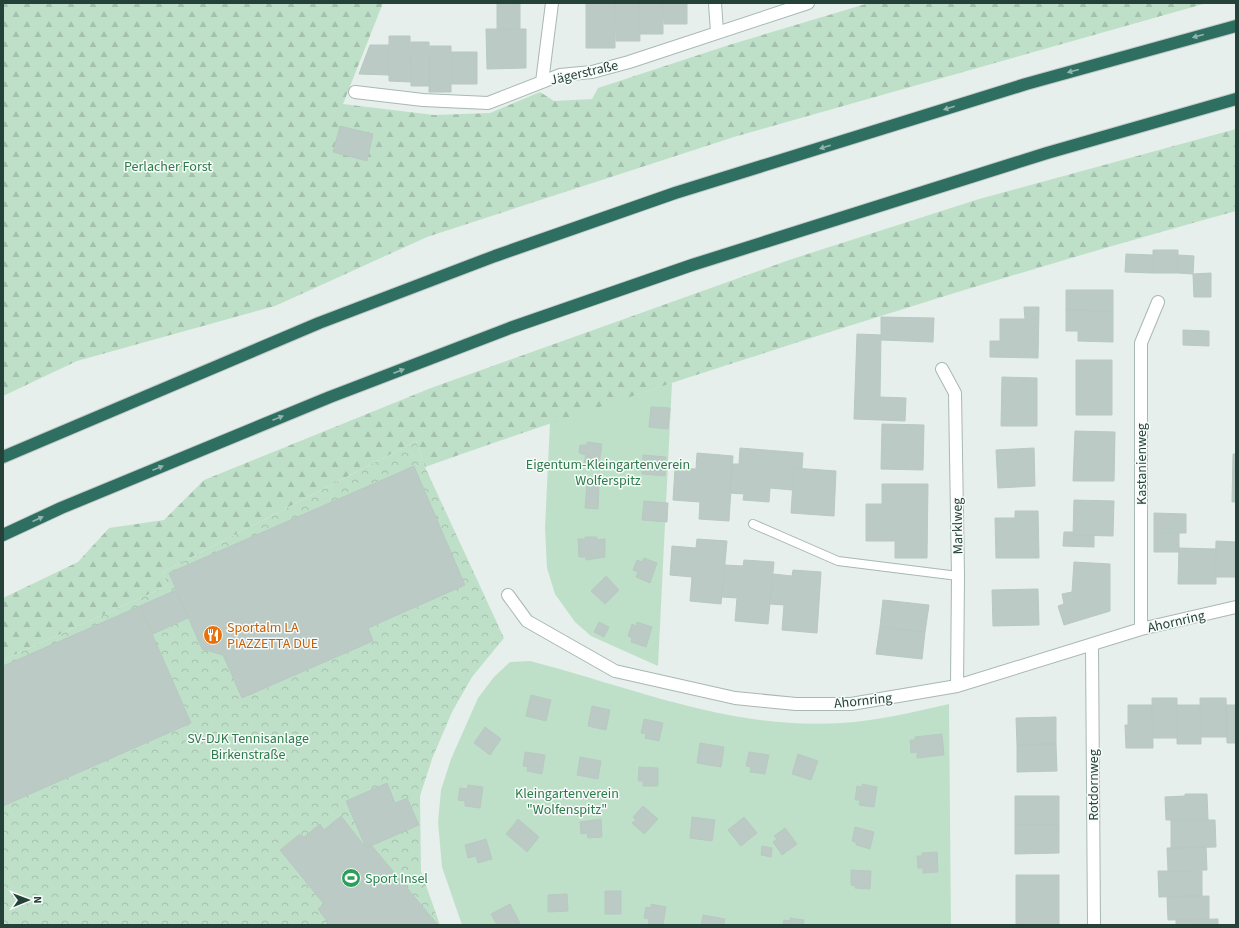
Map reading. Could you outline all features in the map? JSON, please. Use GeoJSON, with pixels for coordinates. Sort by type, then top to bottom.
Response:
{"type":"FeatureCollection","features":[{"type":"Feature","properties":{"kind":"highway"},"geometry":{"type":"LineString","coordinates":[[3,457],[319,323],[496,256],[675,193],[1026,84],[1236,26]]}},
{"type":"Feature","properties":{"kind":"highway"},"geometry":{"type":"LineString","coordinates":[[3,535],[62,508],[330,397],[517,326],[692,265],[1040,155],[1236,100]]}},
{"type":"Feature","properties":{"kind":"street"},"geometry":{"type":"LineString","coordinates":[[542,82],[552,3]]}},
{"type":"Feature","properties":{"kind":"street"},"geometry":{"type":"LineString","coordinates":[[715,3],[717,32]]}},
{"type":"Feature","properties":{"kind":"street","name":"Jägerstraße"},"geometry":{"type":"LineString","coordinates":[[355,92],[423,100],[488,103],[560,75],[592,72],[607,68],[808,3]]}},
{"type":"Feature","properties":{"kind":"street","name":"Kastanienweg"},"geometry":{"type":"LineString","coordinates":[[1141,629],[1141,343],[1158,302]]}},
{"type":"Feature","properties":{"kind":"street","name":"Marklweg"},"geometry":{"type":"LineString","coordinates":[[942,369],[955,393],[958,576],[957,686]]}},
{"type":"Feature","properties":{"kind":"street","name":"Ahornring"},"geometry":{"type":"LineString","coordinates":[[508,595],[527,621],[615,671],[683,688],[735,698],[796,704],[851,704],[957,686],[1141,629],[1236,607]]}},
{"type":"Feature","properties":{"kind":"street","name":"Rotdornweg"},"geometry":{"type":"LineString","coordinates":[[1092,645],[1094,925]]}},
{"type":"Feature","properties":{"kind":"lane"},"geometry":{"type":"LineString","coordinates":[[753,524],[838,562],[958,576]]}},
{"type":"Feature","properties":{"kind":"green space","name":"Perlacher Forst"},"geometry":{"type":"Polygon","coordinates":[[[3,3],[383,3],[343,104],[434,115],[490,113],[540,92],[554,101],[592,99],[598,88],[729,45],[869,3],[1207,3],[734,137],[427,237],[275,306],[77,361],[3,396],[3,3]]]}},
{"type":"Feature","properties":{"kind":"green space"},"geometry":{"type":"Polygon","coordinates":[[[1236,129],[1236,211],[991,282],[870,319],[627,398],[425,467],[416,441],[163,572],[167,586],[3,660],[3,598],[78,562],[109,528],[164,520],[204,480],[431,388],[792,259],[979,199],[1236,129]]]}},
{"type":"Feature","properties":{"kind":"green space","name":"Eigentum-Kleingartenverein Wolferspitz"},"geometry":{"type":"Polygon","coordinates":[[[672,383],[658,666],[591,636],[575,622],[555,594],[547,568],[545,528],[550,422],[672,383]]]}},
{"type":"Feature","properties":{"kind":"green space","name":"SV-DJK Tennisanlage Birkenstraße"},"geometry":{"type":"Polygon","coordinates":[[[416,441],[425,467],[504,638],[472,677],[452,712],[432,759],[420,796],[421,871],[440,925],[3,925],[3,660],[167,586],[163,572],[416,441]]]}},
{"type":"Feature","properties":{"kind":"green space","name":"Kleingartenverein \"Wolfenspitz\""},"geometry":{"type":"Polygon","coordinates":[[[530,661],[683,705],[722,714],[761,720],[800,723],[855,722],[895,716],[949,704],[951,925],[462,925],[442,867],[438,822],[441,790],[451,759],[478,698],[494,677],[510,662],[530,661]]]}},
{"type":"Feature","properties":{"kind":"building"},"geometry":{"type":"Polygon","coordinates":[[[497,3],[520,3],[520,29],[497,30],[497,3]]]}},
{"type":"Feature","properties":{"kind":"building"},"geometry":{"type":"Polygon","coordinates":[[[586,3],[615,3],[615,48],[586,48],[586,3]]]}},
{"type":"Feature","properties":{"kind":"building"},"geometry":{"type":"Polygon","coordinates":[[[615,3],[639,3],[640,41],[616,41],[615,3]]]}},
{"type":"Feature","properties":{"kind":"building"},"geometry":{"type":"Polygon","coordinates":[[[639,3],[663,3],[663,34],[639,34],[639,3]]]}},
{"type":"Feature","properties":{"kind":"building"},"geometry":{"type":"Polygon","coordinates":[[[663,3],[687,3],[687,24],[664,24],[663,3]]]}},
{"type":"Feature","properties":{"kind":"building"},"geometry":{"type":"Polygon","coordinates":[[[486,29],[526,29],[526,68],[487,69],[486,29]]]}},
{"type":"Feature","properties":{"kind":"building"},"geometry":{"type":"Polygon","coordinates":[[[389,36],[410,36],[411,82],[389,81],[389,36]]]}},
{"type":"Feature","properties":{"kind":"building"},"geometry":{"type":"Polygon","coordinates":[[[411,42],[429,42],[430,86],[411,86],[411,42]]]}},
{"type":"Feature","properties":{"kind":"building"},"geometry":{"type":"Polygon","coordinates":[[[370,45],[389,45],[389,75],[359,74],[370,45]]]}},
{"type":"Feature","properties":{"kind":"building"},"geometry":{"type":"Polygon","coordinates":[[[430,46],[451,46],[451,92],[429,92],[430,46]]]}},
{"type":"Feature","properties":{"kind":"building"},"geometry":{"type":"Polygon","coordinates":[[[451,52],[477,52],[477,84],[451,84],[451,52]]]}},
{"type":"Feature","properties":{"kind":"building"},"geometry":{"type":"Polygon","coordinates":[[[340,126],[373,134],[367,161],[333,152],[340,126]]]}},
{"type":"Feature","properties":{"kind":"building"},"geometry":{"type":"Polygon","coordinates":[[[1153,250],[1178,250],[1178,273],[1153,273],[1153,250]]]}},
{"type":"Feature","properties":{"kind":"building"},"geometry":{"type":"Polygon","coordinates":[[[1126,254],[1153,255],[1153,273],[1125,272],[1126,254]]]}},
{"type":"Feature","properties":{"kind":"building"},"geometry":{"type":"Polygon","coordinates":[[[1178,255],[1194,256],[1193,274],[1178,273],[1178,255]]]}},
{"type":"Feature","properties":{"kind":"building"},"geometry":{"type":"Polygon","coordinates":[[[1211,273],[1211,297],[1194,297],[1193,274],[1211,273]]]}},
{"type":"Feature","properties":{"kind":"building"},"geometry":{"type":"Polygon","coordinates":[[[1066,290],[1113,290],[1113,311],[1066,310],[1066,290]]]}},
{"type":"Feature","properties":{"kind":"building"},"geometry":{"type":"Polygon","coordinates":[[[1024,307],[1039,307],[1038,358],[990,357],[990,341],[1000,341],[1000,319],[1025,319],[1024,307]]]}},
{"type":"Feature","properties":{"kind":"building"},"geometry":{"type":"Polygon","coordinates":[[[1066,310],[1113,311],[1113,342],[1078,341],[1078,331],[1066,331],[1066,310]]]}},
{"type":"Feature","properties":{"kind":"building"},"geometry":{"type":"Polygon","coordinates":[[[881,317],[934,318],[933,342],[881,340],[881,317]]]}},
{"type":"Feature","properties":{"kind":"building"},"geometry":{"type":"Polygon","coordinates":[[[1183,330],[1209,331],[1209,346],[1183,345],[1183,330]]]}},
{"type":"Feature","properties":{"kind":"building"},"geometry":{"type":"Polygon","coordinates":[[[857,334],[881,335],[880,397],[906,398],[905,421],[854,419],[857,334]]]}},
{"type":"Feature","properties":{"kind":"building"},"geometry":{"type":"Polygon","coordinates":[[[1076,360],[1112,360],[1112,415],[1076,415],[1076,360]]]}},
{"type":"Feature","properties":{"kind":"building"},"geometry":{"type":"Polygon","coordinates":[[[1002,377],[1037,378],[1037,426],[1001,426],[1002,377]]]}},
{"type":"Feature","properties":{"kind":"building"},"geometry":{"type":"Polygon","coordinates":[[[651,407],[670,408],[668,429],[649,427],[651,407]]]}},
{"type":"Feature","properties":{"kind":"building"},"geometry":{"type":"Polygon","coordinates":[[[882,424],[924,425],[923,470],[881,469],[882,424]]]}},
{"type":"Feature","properties":{"kind":"building"},"geometry":{"type":"Polygon","coordinates":[[[1075,431],[1115,432],[1114,481],[1073,481],[1075,431]]]}},
{"type":"Feature","properties":{"kind":"building"},"geometry":{"type":"Polygon","coordinates":[[[587,442],[602,444],[599,465],[584,463],[586,455],[579,453],[580,445],[587,445],[587,442]]]}},
{"type":"Feature","properties":{"kind":"building"},"geometry":{"type":"Polygon","coordinates":[[[740,448],[803,453],[802,468],[794,468],[792,490],[770,488],[769,502],[743,500],[744,494],[730,493],[732,464],[739,464],[740,448]]]}},
{"type":"Feature","properties":{"kind":"building"},"geometry":{"type":"Polygon","coordinates":[[[1034,448],[1035,486],[998,488],[996,450],[1034,448]]]}},
{"type":"Feature","properties":{"kind":"building"},"geometry":{"type":"Polygon","coordinates":[[[697,453],[733,456],[729,521],[699,519],[700,502],[673,500],[675,468],[696,469],[697,453]]]}},
{"type":"Feature","properties":{"kind":"building"},"geometry":{"type":"Polygon","coordinates":[[[1233,454],[1236,454],[1236,502],[1232,502],[1233,454]]]}},
{"type":"Feature","properties":{"kind":"building"},"geometry":{"type":"Polygon","coordinates":[[[643,455],[666,457],[665,476],[642,474],[643,455]]]}},
{"type":"Feature","properties":{"kind":"building"},"geometry":{"type":"Polygon","coordinates":[[[414,466],[465,585],[368,628],[373,641],[242,698],[223,655],[202,649],[169,573],[414,466]]]}},
{"type":"Feature","properties":{"kind":"building"},"geometry":{"type":"Polygon","coordinates":[[[794,468],[836,471],[834,516],[791,513],[794,468]]]}},
{"type":"Feature","properties":{"kind":"building"},"geometry":{"type":"Polygon","coordinates":[[[587,484],[599,485],[598,509],[585,508],[587,484]]]}},
{"type":"Feature","properties":{"kind":"building"},"geometry":{"type":"Polygon","coordinates":[[[882,484],[928,484],[927,558],[895,558],[895,541],[866,541],[866,504],[882,504],[882,484]]]}},
{"type":"Feature","properties":{"kind":"building"},"geometry":{"type":"Polygon","coordinates":[[[1074,500],[1114,501],[1113,536],[1073,535],[1074,500]]]}},
{"type":"Feature","properties":{"kind":"building"},"geometry":{"type":"Polygon","coordinates":[[[644,501],[668,503],[667,522],[642,520],[644,501]]]}},
{"type":"Feature","properties":{"kind":"building"},"geometry":{"type":"Polygon","coordinates":[[[1015,511],[1038,511],[1039,558],[996,558],[995,518],[1015,518],[1015,511]]]}},
{"type":"Feature","properties":{"kind":"building"},"geometry":{"type":"Polygon","coordinates":[[[1154,513],[1186,514],[1186,533],[1154,533],[1154,513]]]}},
{"type":"Feature","properties":{"kind":"building"},"geometry":{"type":"Polygon","coordinates":[[[1064,532],[1073,532],[1073,535],[1094,536],[1094,547],[1063,546],[1064,532]]]}},
{"type":"Feature","properties":{"kind":"building"},"geometry":{"type":"Polygon","coordinates":[[[1154,533],[1179,533],[1179,552],[1154,552],[1154,533]]]}},
{"type":"Feature","properties":{"kind":"building"},"geometry":{"type":"Polygon","coordinates":[[[585,537],[597,537],[597,540],[605,539],[605,557],[586,560],[586,557],[579,557],[578,539],[585,539],[585,537]]]}},
{"type":"Feature","properties":{"kind":"building"},"geometry":{"type":"Polygon","coordinates":[[[697,539],[727,541],[721,604],[690,601],[692,577],[670,575],[672,546],[696,548],[697,539]]]}},
{"type":"Feature","properties":{"kind":"building"},"geometry":{"type":"Polygon","coordinates":[[[1216,541],[1236,542],[1236,577],[1215,577],[1216,541]]]}},
{"type":"Feature","properties":{"kind":"building"},"geometry":{"type":"Polygon","coordinates":[[[1179,548],[1216,549],[1216,584],[1178,584],[1179,548]]]}},
{"type":"Feature","properties":{"kind":"building"},"geometry":{"type":"Polygon","coordinates":[[[644,558],[657,563],[650,583],[636,577],[638,572],[633,570],[637,560],[642,562],[644,558]]]}},
{"type":"Feature","properties":{"kind":"building"},"geometry":{"type":"Polygon","coordinates":[[[744,560],[774,562],[768,624],[735,621],[737,598],[722,597],[725,565],[743,566],[744,560]]]}},
{"type":"Feature","properties":{"kind":"building"},"geometry":{"type":"Polygon","coordinates":[[[1074,562],[1110,564],[1110,611],[1064,625],[1058,606],[1064,604],[1062,594],[1072,592],[1074,562]]]}},
{"type":"Feature","properties":{"kind":"building"},"geometry":{"type":"Polygon","coordinates":[[[793,570],[821,572],[817,633],[782,630],[784,605],[770,604],[773,574],[792,576],[793,570]]]}},
{"type":"Feature","properties":{"kind":"building"},"geometry":{"type":"Polygon","coordinates":[[[606,576],[619,590],[605,604],[591,591],[606,576]]]}},
{"type":"Feature","properties":{"kind":"building"},"geometry":{"type":"Polygon","coordinates":[[[1038,589],[1039,625],[993,626],[992,590],[1038,589]]]}},
{"type":"Feature","properties":{"kind":"building"},"geometry":{"type":"Polygon","coordinates":[[[176,590],[188,618],[153,634],[140,606],[176,590]]]}},
{"type":"Feature","properties":{"kind":"building"},"geometry":{"type":"Polygon","coordinates":[[[883,600],[929,605],[925,632],[880,627],[883,600]]]}},
{"type":"Feature","properties":{"kind":"building"},"geometry":{"type":"Polygon","coordinates":[[[140,606],[191,723],[3,806],[3,666],[140,606]]]}},
{"type":"Feature","properties":{"kind":"building"},"geometry":{"type":"Polygon","coordinates":[[[599,622],[609,627],[604,637],[594,632],[599,622]]]}},
{"type":"Feature","properties":{"kind":"building"},"geometry":{"type":"Polygon","coordinates":[[[637,622],[652,627],[646,647],[631,642],[632,638],[628,636],[632,624],[636,626],[637,622]]]}},
{"type":"Feature","properties":{"kind":"building"},"geometry":{"type":"Polygon","coordinates":[[[880,627],[925,632],[922,659],[876,654],[880,627]]]}},
{"type":"Feature","properties":{"kind":"building"},"geometry":{"type":"Polygon","coordinates":[[[531,695],[551,700],[546,721],[526,716],[531,695]]]}},
{"type":"Feature","properties":{"kind":"building"},"geometry":{"type":"Polygon","coordinates":[[[1152,698],[1177,698],[1177,738],[1153,738],[1152,698]]]}},
{"type":"Feature","properties":{"kind":"building"},"geometry":{"type":"Polygon","coordinates":[[[1200,698],[1226,698],[1227,737],[1201,737],[1200,698]]]}},
{"type":"Feature","properties":{"kind":"building"},"geometry":{"type":"Polygon","coordinates":[[[1128,705],[1152,705],[1153,748],[1126,748],[1125,725],[1128,725],[1128,705]]]}},
{"type":"Feature","properties":{"kind":"building"},"geometry":{"type":"Polygon","coordinates":[[[1177,705],[1201,705],[1201,744],[1177,744],[1177,705]]]}},
{"type":"Feature","properties":{"kind":"building"},"geometry":{"type":"Polygon","coordinates":[[[1226,705],[1236,705],[1236,743],[1227,743],[1226,705]]]}},
{"type":"Feature","properties":{"kind":"building"},"geometry":{"type":"Polygon","coordinates":[[[592,706],[610,710],[606,730],[588,726],[592,706]]]}},
{"type":"Feature","properties":{"kind":"building"},"geometry":{"type":"Polygon","coordinates":[[[1056,717],[1056,744],[1017,745],[1016,718],[1056,717]]]}},
{"type":"Feature","properties":{"kind":"building"},"geometry":{"type":"Polygon","coordinates":[[[644,719],[663,723],[659,741],[645,738],[646,734],[641,733],[644,719]]]}},
{"type":"Feature","properties":{"kind":"building"},"geometry":{"type":"Polygon","coordinates":[[[485,727],[501,739],[490,755],[474,743],[485,727]]]}},
{"type":"Feature","properties":{"kind":"building"},"geometry":{"type":"Polygon","coordinates":[[[942,734],[944,755],[917,758],[917,752],[911,753],[910,740],[915,740],[915,737],[942,734]]]}},
{"type":"Feature","properties":{"kind":"building"},"geometry":{"type":"Polygon","coordinates":[[[700,743],[724,747],[721,767],[697,763],[700,743]]]}},
{"type":"Feature","properties":{"kind":"building"},"geometry":{"type":"Polygon","coordinates":[[[1056,744],[1057,771],[1017,772],[1017,745],[1056,744]]]}},
{"type":"Feature","properties":{"kind":"building"},"geometry":{"type":"Polygon","coordinates":[[[525,752],[545,755],[542,774],[527,771],[528,767],[523,766],[525,752]]]}},
{"type":"Feature","properties":{"kind":"building"},"geometry":{"type":"Polygon","coordinates":[[[749,752],[769,755],[765,774],[750,772],[751,767],[746,766],[749,752]]]}},
{"type":"Feature","properties":{"kind":"building"},"geometry":{"type":"Polygon","coordinates":[[[798,754],[818,761],[811,780],[792,774],[798,754]]]}},
{"type":"Feature","properties":{"kind":"building"},"geometry":{"type":"Polygon","coordinates":[[[580,757],[601,761],[598,779],[577,775],[580,757]]]}},
{"type":"Feature","properties":{"kind":"building"},"geometry":{"type":"Polygon","coordinates":[[[639,767],[658,768],[658,786],[643,786],[643,781],[638,781],[639,767]]]}},
{"type":"Feature","properties":{"kind":"building"},"geometry":{"type":"Polygon","coordinates":[[[387,783],[395,803],[407,798],[419,825],[366,848],[346,801],[387,783]]]}},
{"type":"Feature","properties":{"kind":"building"},"geometry":{"type":"Polygon","coordinates":[[[862,784],[877,787],[874,807],[859,805],[860,800],[855,800],[857,786],[862,787],[862,784]]]}},
{"type":"Feature","properties":{"kind":"building"},"geometry":{"type":"Polygon","coordinates":[[[468,785],[483,787],[480,808],[465,806],[465,801],[458,800],[460,788],[467,789],[468,785]]]}},
{"type":"Feature","properties":{"kind":"building"},"geometry":{"type":"Polygon","coordinates":[[[1185,794],[1207,794],[1208,820],[1166,820],[1165,797],[1185,796],[1185,794]]]}},
{"type":"Feature","properties":{"kind":"building"},"geometry":{"type":"Polygon","coordinates":[[[1015,796],[1059,796],[1059,824],[1015,825],[1015,796]]]}},
{"type":"Feature","properties":{"kind":"building"},"geometry":{"type":"Polygon","coordinates":[[[643,806],[658,819],[644,834],[632,823],[636,820],[633,817],[643,806]]]}},
{"type":"Feature","properties":{"kind":"building","name":"Sport Insel"},"geometry":{"type":"Polygon","coordinates":[[[341,816],[366,848],[372,846],[438,925],[330,925],[318,909],[324,904],[280,850],[300,834],[304,837],[320,824],[324,830],[341,816]]]}},
{"type":"Feature","properties":{"kind":"building"},"geometry":{"type":"Polygon","coordinates":[[[692,817],[715,820],[712,841],[690,838],[692,817]]]}},
{"type":"Feature","properties":{"kind":"building"},"geometry":{"type":"Polygon","coordinates":[[[744,817],[757,833],[741,846],[728,830],[744,817]]]}},
{"type":"Feature","properties":{"kind":"building"},"geometry":{"type":"Polygon","coordinates":[[[518,819],[539,837],[527,852],[506,834],[518,819]]]}},
{"type":"Feature","properties":{"kind":"building"},"geometry":{"type":"Polygon","coordinates":[[[601,819],[602,837],[588,838],[587,833],[581,834],[580,822],[601,819]]]}},
{"type":"Feature","properties":{"kind":"building"},"geometry":{"type":"Polygon","coordinates":[[[1171,820],[1215,820],[1216,847],[1171,848],[1171,820]]]}},
{"type":"Feature","properties":{"kind":"building"},"geometry":{"type":"Polygon","coordinates":[[[1059,824],[1059,853],[1015,854],[1015,825],[1059,824]]]}},
{"type":"Feature","properties":{"kind":"building"},"geometry":{"type":"Polygon","coordinates":[[[855,827],[874,832],[870,849],[856,845],[856,842],[852,841],[855,827]]]}},
{"type":"Feature","properties":{"kind":"building"},"geometry":{"type":"Polygon","coordinates":[[[785,828],[797,844],[782,855],[773,842],[777,839],[774,836],[785,828]]]}},
{"type":"Feature","properties":{"kind":"building"},"geometry":{"type":"Polygon","coordinates":[[[486,839],[492,859],[478,863],[476,856],[468,858],[465,845],[486,839]]]}},
{"type":"Feature","properties":{"kind":"building"},"geometry":{"type":"Polygon","coordinates":[[[762,846],[772,848],[771,857],[761,855],[762,846]]]}},
{"type":"Feature","properties":{"kind":"building"},"geometry":{"type":"Polygon","coordinates":[[[1206,847],[1207,870],[1168,871],[1167,848],[1206,847]]]}},
{"type":"Feature","properties":{"kind":"building"},"geometry":{"type":"Polygon","coordinates":[[[937,852],[938,872],[923,873],[923,868],[918,868],[917,856],[922,856],[922,853],[937,852]]]}},
{"type":"Feature","properties":{"kind":"building"},"geometry":{"type":"Polygon","coordinates":[[[851,870],[871,871],[870,889],[855,888],[856,886],[851,885],[851,870]]]}},
{"type":"Feature","properties":{"kind":"building"},"geometry":{"type":"Polygon","coordinates":[[[1158,871],[1202,871],[1202,896],[1159,897],[1158,871]]]}},
{"type":"Feature","properties":{"kind":"building"},"geometry":{"type":"Polygon","coordinates":[[[1016,875],[1059,875],[1059,904],[1016,904],[1016,875]]]}},
{"type":"Feature","properties":{"kind":"building"},"geometry":{"type":"Polygon","coordinates":[[[605,891],[621,891],[621,914],[605,914],[605,891]]]}},
{"type":"Feature","properties":{"kind":"building"},"geometry":{"type":"Polygon","coordinates":[[[567,894],[568,911],[548,912],[548,895],[567,894]]]}},
{"type":"Feature","properties":{"kind":"building"},"geometry":{"type":"Polygon","coordinates":[[[1209,896],[1209,919],[1168,920],[1167,897],[1209,896]]]}},
{"type":"Feature","properties":{"kind":"building"},"geometry":{"type":"Polygon","coordinates":[[[510,904],[520,923],[516,925],[497,925],[491,914],[510,904]]]}},
{"type":"Feature","properties":{"kind":"building"},"geometry":{"type":"Polygon","coordinates":[[[651,904],[666,907],[663,925],[648,925],[649,919],[644,918],[646,907],[651,908],[651,904]]]}},
{"type":"Feature","properties":{"kind":"building"},"geometry":{"type":"Polygon","coordinates":[[[1016,904],[1059,904],[1059,925],[1016,925],[1016,904]]]}},
{"type":"Feature","properties":{"kind":"building"},"geometry":{"type":"Polygon","coordinates":[[[703,915],[725,919],[724,925],[701,925],[703,915]]]}},
{"type":"Feature","properties":{"kind":"building"},"geometry":{"type":"Polygon","coordinates":[[[790,918],[804,920],[803,925],[783,925],[784,920],[790,921],[790,918]]]}},
{"type":"Feature","properties":{"kind":"building"},"geometry":{"type":"Polygon","coordinates":[[[1218,919],[1218,925],[1176,925],[1176,920],[1218,919]]]}},
{"type":"Feature","properties":{"kind":"place","name":"Sportalm LA PIAZZETTA DUE"},"geometry":{"type":"Point","coordinates":[213,635]}},
{"type":"Feature","properties":{"kind":"place","name":"Sport Insel"},"geometry":{"type":"Point","coordinates":[351,878]}}]}
